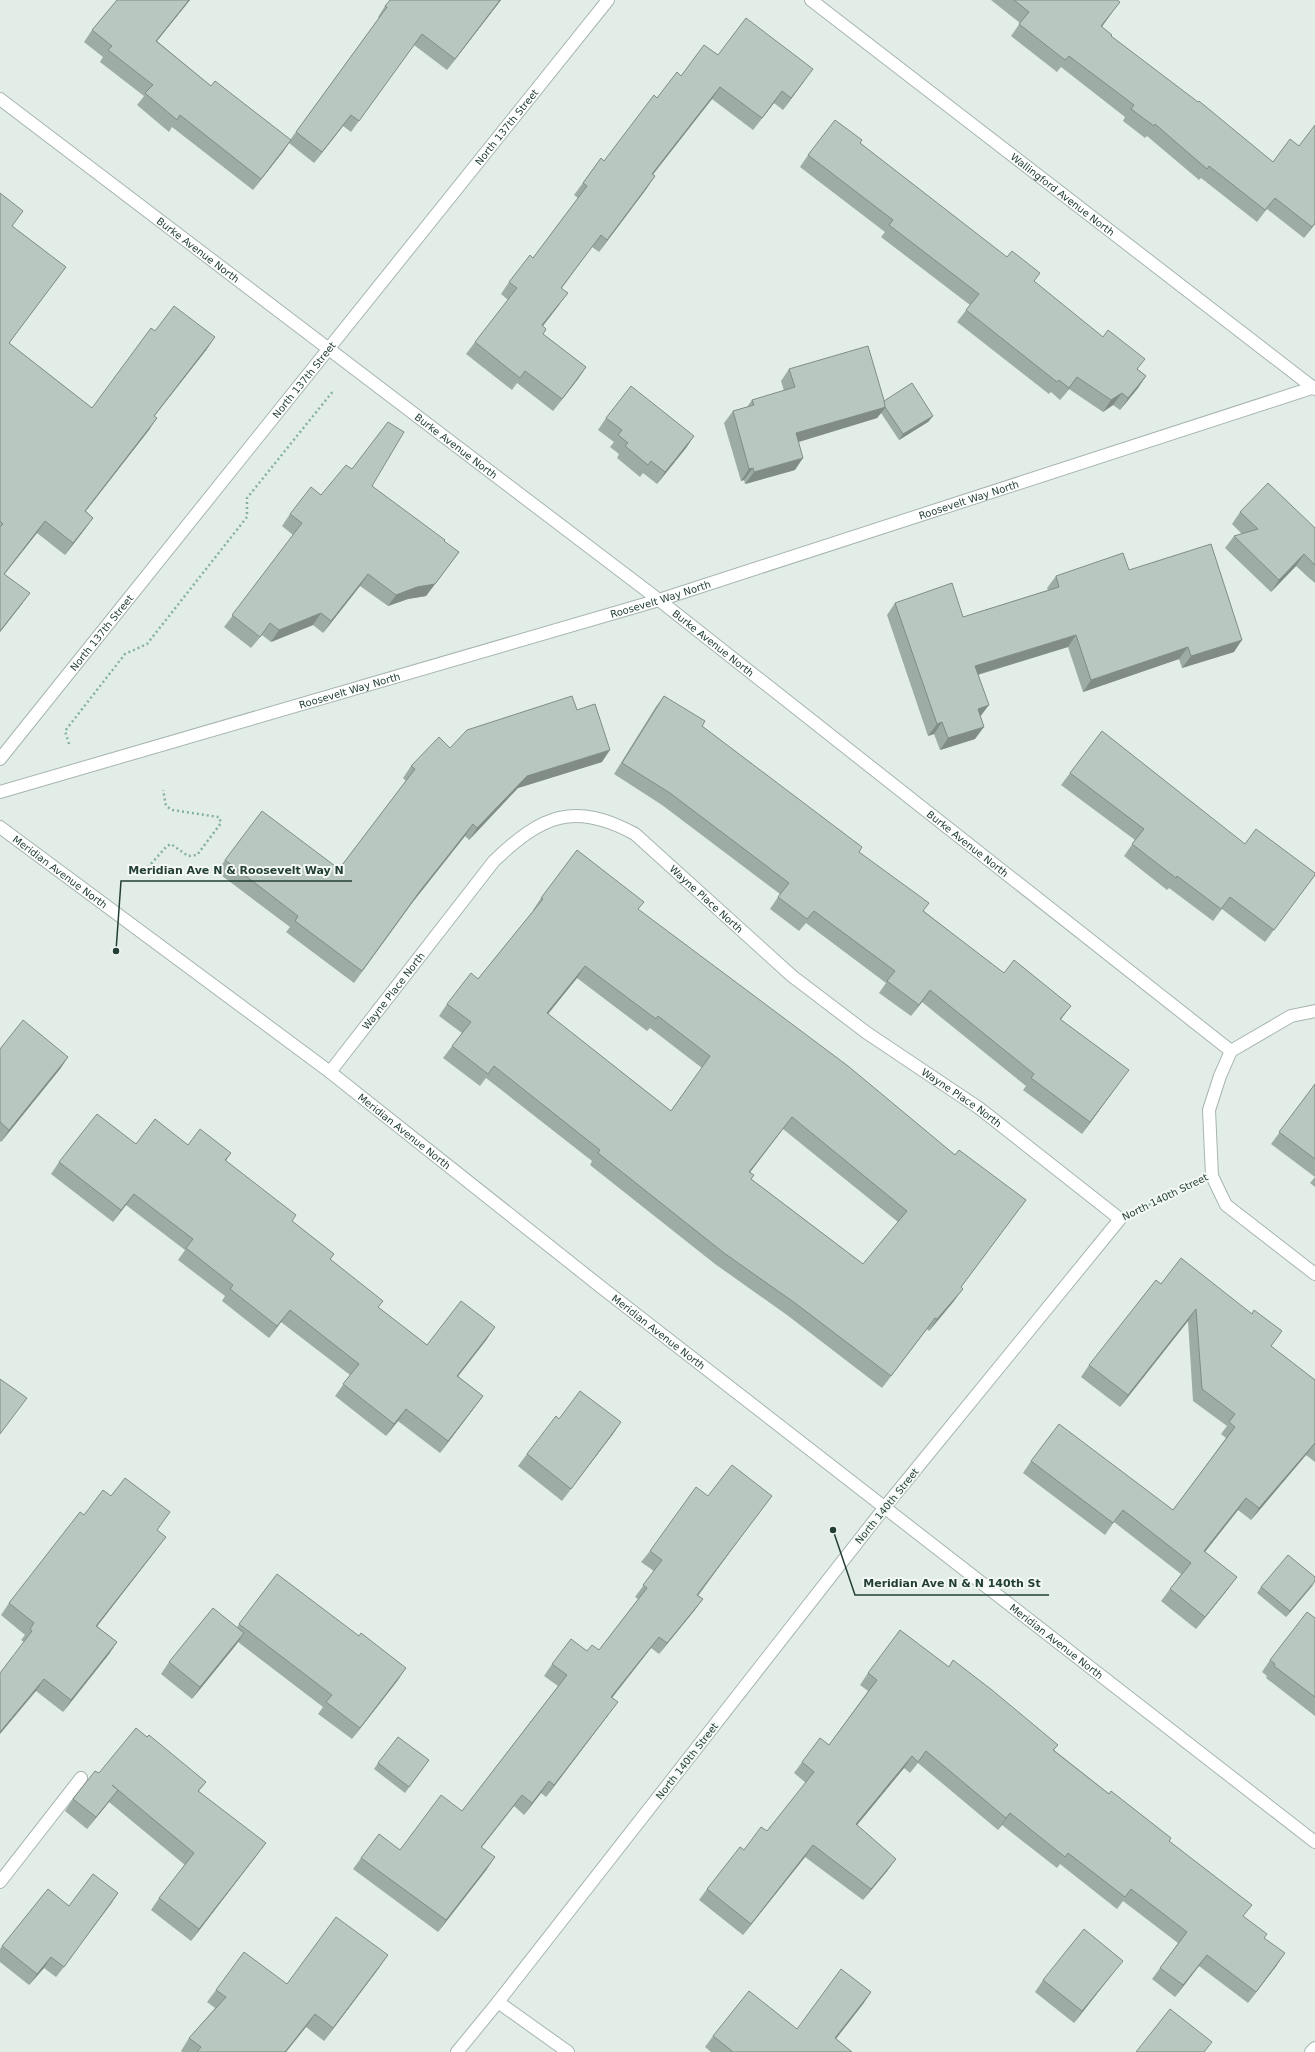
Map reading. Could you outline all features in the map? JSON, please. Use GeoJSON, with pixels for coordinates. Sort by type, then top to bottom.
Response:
{"type":"FeatureCollection","features":[{"type":"Feature","properties":{"kind":"street","name":"North 137th Street"},"geometry":{"type":"LineString","coordinates":[[0,759],[330,349],[608,0]]}},
{"type":"Feature","properties":{"kind":"street","name":"Wallingford Avenue North"},"geometry":{"type":"LineString","coordinates":[[811,0],[1314,388]]}},
{"type":"Feature","properties":{"kind":"street","name":"Burke Avenue North"},"geometry":{"type":"LineString","coordinates":[[0,99],[659,600],[1231,1051]]}},
{"type":"Feature","properties":{"kind":"street","name":"Roosevelt Way North"},"geometry":{"type":"LineString","coordinates":[[0,792],[659,600],[1314,388]]}},
{"type":"Feature","properties":{"kind":"street","name":"Wayne Place North"},"geometry":{"type":"LineString","coordinates":[[330,1072],[494,861],[511,845],[542,823],[576,814],[613,822],[635,834],[792,976],[867,1033],[979,1108],[1120,1219]]}},
{"type":"Feature","properties":{"kind":"street","name":"Meridian Avenue North"},"geometry":{"type":"LineString","coordinates":[[0,826],[330,1072],[601,1287],[1315,1842]]}},
{"type":"Feature","properties":{"kind":"street"},"geometry":{"type":"LineString","coordinates":[[1231,1051],[1291,1016],[1315,1011]]}},
{"type":"Feature","properties":{"kind":"street","name":"North 140th Street"},"geometry":{"type":"LineString","coordinates":[[1212,1176],[1209,1110],[1220,1076],[1231,1051]]}},
{"type":"Feature","properties":{"kind":"street"},"geometry":{"type":"LineString","coordinates":[[1212,1176],[1226,1205],[1315,1274]]}},
{"type":"Feature","properties":{"kind":"street","name":"North 140th Street"},"geometry":{"type":"LineString","coordinates":[[456,2052],[498,2002],[885,1507],[1120,1219]]}},
{"type":"Feature","properties":{"kind":"street"},"geometry":{"type":"LineString","coordinates":[[0,1882],[81,1778]]}},
{"type":"Feature","properties":{"kind":"street"},"geometry":{"type":"LineString","coordinates":[[498,2002],[568,2052]]}},
{"type":"Feature","properties":{"kind":"street"},"geometry":{"type":"LineString","coordinates":[[1311,2052],[1315,2048]]}},
{"type":"Feature","properties":{"kind":"path"},"geometry":{"type":"LineString","coordinates":[[70,751],[65,731],[125,654],[147,644],[152,638],[247,517],[247,498],[334,390]]}},
{"type":"Feature","properties":{"kind":"path"},"geometry":{"type":"LineString","coordinates":[[141,875],[167,846],[171,844],[188,856],[197,855],[221,823],[219,817],[172,810],[166,806],[163,790]]}},
{"type":"Feature","properties":{"kind":"path","name":"North 140th Street"},"geometry":{"type":"LineString","coordinates":[[1120,1219],[1212,1176]]}},
{"type":"Feature","properties":{"kind":"building"},"geometry":{"type":"Polygon","coordinates":[[[117,0],[189,0],[156,41],[211,86],[215,81],[291,140],[261,179],[180,115],[177,120],[145,93],[153,85],[108,50],[112,46],[92,30],[117,0]]]}},
{"type":"Feature","properties":{"kind":"building"},"geometry":{"type":"Polygon","coordinates":[[[390,0],[500,0],[455,59],[422,34],[359,121],[351,115],[322,152],[296,132],[387,7],[385,6],[390,0]]]}},
{"type":"Feature","properties":{"kind":"building"},"geometry":{"type":"Polygon","coordinates":[[[1014,0],[1117,0],[1120,2],[1101,26],[1112,35],[1111,36],[1198,102],[1199,101],[1273,162],[1290,139],[1299,146],[1315,125],[1315,223],[1312,227],[1275,198],[1265,210],[1209,166],[1207,169],[1155,124],[1154,126],[1131,109],[1134,105],[1069,56],[1065,60],[1019,24],[1029,12],[1014,0]]]}},
{"type":"Feature","properties":{"kind":"building"},"geometry":{"type":"Polygon","coordinates":[[[746,18],[813,69],[791,98],[782,91],[762,118],[720,87],[652,174],[655,176],[607,240],[601,235],[561,288],[568,293],[542,325],[546,329],[543,334],[586,367],[562,399],[525,371],[520,378],[475,342],[517,288],[509,282],[530,255],[533,258],[587,186],[583,183],[601,158],[604,161],[654,95],[657,98],[677,72],[681,76],[704,45],[718,55],[746,18]]]}},
{"type":"Feature","properties":{"kind":"building"},"geometry":{"type":"Polygon","coordinates":[[[835,120],[862,140],[860,143],[1007,257],[1012,251],[1040,273],[1034,281],[1103,337],[1108,330],[1145,359],[1137,369],[1146,376],[1128,398],[1122,393],[1111,400],[1077,377],[1069,388],[1059,380],[1057,382],[966,310],[979,294],[889,225],[893,220],[808,155],[835,120]]]}},
{"type":"Feature","properties":{"kind":"building"},"geometry":{"type":"Polygon","coordinates":[[[0,193],[23,211],[12,226],[66,267],[9,343],[92,408],[151,328],[155,331],[174,306],[215,337],[154,416],[157,418],[85,511],[93,518],[73,543],[45,521],[4,574],[30,593],[0,631],[0,527],[3,524],[0,521],[0,193]]]}},
{"type":"Feature","properties":{"kind":"building"},"geometry":{"type":"Polygon","coordinates":[[[868,346],[886,407],[796,433],[803,458],[754,472],[753,468],[749,469],[733,411],[754,405],[752,400],[795,387],[789,369],[868,346]]]}},
{"type":"Feature","properties":{"kind":"building"},"geometry":{"type":"Polygon","coordinates":[[[912,383],[933,416],[903,434],[885,407],[884,401],[912,383]]]}},
{"type":"Feature","properties":{"kind":"building"},"geometry":{"type":"Polygon","coordinates":[[[631,386],[694,436],[665,472],[651,461],[648,465],[625,446],[628,443],[618,435],[622,430],[606,418],[631,386]]]}},
{"type":"Feature","properties":{"kind":"building"},"geometry":{"type":"Polygon","coordinates":[[[388,422],[404,432],[372,486],[459,552],[435,584],[417,587],[396,595],[368,574],[331,621],[321,613],[279,630],[270,623],[260,637],[232,615],[302,523],[290,514],[311,487],[321,495],[346,465],[352,469],[388,422]]]}},
{"type":"Feature","properties":{"kind":"building"},"geometry":{"type":"Polygon","coordinates":[[[1268,483],[1315,528],[1315,565],[1304,554],[1279,580],[1234,536],[1258,529],[1240,512],[1268,483]]]}},
{"type":"Feature","properties":{"kind":"building"},"geometry":{"type":"Polygon","coordinates":[[[1211,544],[1242,640],[1191,656],[1188,647],[1091,680],[1076,635],[975,666],[989,705],[978,709],[984,727],[948,738],[942,722],[937,724],[895,603],[952,583],[963,617],[1059,587],[1056,576],[1123,553],[1129,570],[1211,544]]]}},
{"type":"Feature","properties":{"kind":"building"},"geometry":{"type":"Polygon","coordinates":[[[572,696],[577,710],[595,704],[610,750],[527,776],[477,828],[473,824],[420,891],[362,971],[295,921],[298,916],[225,860],[262,811],[339,869],[415,769],[411,766],[439,737],[450,748],[467,730],[572,696]]]}},
{"type":"Feature","properties":{"kind":"building"},"geometry":{"type":"Polygon","coordinates":[[[664,696],[705,721],[702,726],[862,847],[859,852],[929,903],[923,911],[1004,973],[1014,960],[1071,1006],[1060,1019],[1129,1070],[1090,1122],[1031,1078],[1034,1074],[930,990],[919,1005],[887,981],[895,971],[814,911],[807,919],[778,897],[789,883],[670,793],[622,763],[664,696]]]}},
{"type":"Feature","properties":{"kind":"building"},"geometry":{"type":"Polygon","coordinates":[[[1102,731],[1245,844],[1256,829],[1315,873],[1274,930],[1230,897],[1221,909],[1177,876],[1176,878],[1132,844],[1144,829],[1070,773],[1102,731]]]}},
{"type":"Feature","properties":{"kind":"building"},"geometry":{"type":"Polygon","coordinates":[[[577,850],[644,902],[638,909],[848,1066],[955,1155],[959,1150],[1026,1200],[961,1287],[963,1289],[937,1319],[935,1318],[891,1376],[795,1303],[724,1253],[598,1153],[600,1150],[494,1066],[488,1074],[452,1046],[471,1022],[447,1004],[471,973],[478,979],[543,899],[541,898],[577,850]],[[585,966],[547,1013],[671,1111],[710,1056],[658,1016],[656,1019],[585,966]],[[792,1117],[749,1172],[754,1175],[751,1179],[863,1264],[907,1211],[792,1117]]]}},
{"type":"Feature","properties":{"kind":"building"},"geometry":{"type":"Polygon","coordinates":[[[23,1020],[68,1057],[9,1130],[0,1122],[0,1049],[23,1020]]]}},
{"type":"Feature","properties":{"kind":"building"},"geometry":{"type":"Polygon","coordinates":[[[1315,1084],[1315,1159],[1279,1132],[1315,1084]]]}},
{"type":"Feature","properties":{"kind":"building"},"geometry":{"type":"Polygon","coordinates":[[[97,1114],[136,1144],[155,1119],[188,1145],[200,1129],[231,1153],[225,1160],[296,1215],[292,1221],[334,1254],[330,1259],[383,1301],[378,1307],[427,1345],[461,1301],[495,1327],[457,1376],[483,1396],[448,1441],[406,1409],[394,1424],[343,1384],[359,1364],[290,1310],[277,1326],[230,1289],[233,1285],[186,1248],[193,1239],[134,1194],[121,1210],[59,1162],[97,1114]]]}},
{"type":"Feature","properties":{"kind":"building"},"geometry":{"type":"Polygon","coordinates":[[[1181,1258],[1252,1314],[1254,1310],[1282,1331],[1271,1346],[1315,1380],[1315,1444],[1259,1508],[1246,1498],[1204,1551],[1237,1577],[1205,1617],[1170,1589],[1191,1563],[1123,1510],[1113,1523],[1031,1461],[1059,1424],[1173,1510],[1235,1427],[1229,1422],[1235,1414],[1202,1389],[1196,1309],[1128,1395],[1089,1365],[1156,1280],[1161,1284],[1181,1258]]]}},
{"type":"Feature","properties":{"kind":"building"},"geometry":{"type":"Polygon","coordinates":[[[0,1379],[27,1398],[0,1434],[0,1379]]]}},
{"type":"Feature","properties":{"kind":"building"},"geometry":{"type":"Polygon","coordinates":[[[580,1391],[621,1422],[571,1489],[527,1454],[556,1416],[559,1419],[580,1391]]]}},
{"type":"Feature","properties":{"kind":"building"},"geometry":{"type":"Polygon","coordinates":[[[732,1465],[772,1496],[697,1595],[703,1599],[667,1643],[659,1637],[611,1697],[618,1702],[554,1785],[549,1781],[532,1803],[522,1795],[481,1847],[495,1857],[446,1920],[361,1858],[379,1834],[400,1850],[441,1795],[462,1811],[567,1675],[552,1664],[571,1639],[587,1651],[592,1645],[599,1650],[647,1588],[643,1585],[662,1560],[650,1551],[696,1487],[708,1496],[732,1465]]]}},
{"type":"Feature","properties":{"kind":"building"},"geometry":{"type":"Polygon","coordinates":[[[125,1478],[170,1512],[157,1530],[166,1537],[96,1626],[117,1642],[71,1700],[44,1679],[0,1732],[0,1673],[32,1631],[30,1629],[34,1623],[9,1603],[80,1512],[84,1515],[103,1490],[111,1496],[125,1478]]]}},
{"type":"Feature","properties":{"kind":"building"},"geometry":{"type":"Polygon","coordinates":[[[1288,1555],[1315,1577],[1315,1581],[1290,1611],[1261,1587],[1288,1555]]]}},
{"type":"Feature","properties":{"kind":"building"},"geometry":{"type":"Polygon","coordinates":[[[277,1574],[359,1636],[361,1633],[406,1668],[360,1728],[326,1702],[332,1695],[239,1624],[277,1574]]]}},
{"type":"Feature","properties":{"kind":"building"},"geometry":{"type":"Polygon","coordinates":[[[213,1608],[244,1633],[200,1687],[169,1662],[213,1608]]]}},
{"type":"Feature","properties":{"kind":"building"},"geometry":{"type":"Polygon","coordinates":[[[1307,1612],[1315,1618],[1315,1697],[1274,1666],[1275,1664],[1270,1660],[1307,1612]]]}},
{"type":"Feature","properties":{"kind":"building"},"geometry":{"type":"Polygon","coordinates":[[[900,1630],[949,1667],[953,1660],[992,1690],[1058,1745],[1053,1750],[1109,1794],[1111,1791],[1171,1838],[1169,1841],[1252,1905],[1243,1916],[1267,1934],[1264,1938],[1285,1953],[1256,1992],[1207,1955],[1183,1985],[1160,1968],[1187,1932],[1131,1889],[1125,1897],[1068,1853],[1065,1857],[1010,1813],[1006,1818],[926,1751],[918,1762],[912,1756],[856,1824],[896,1859],[871,1889],[813,1845],[751,1924],[707,1889],[740,1847],[744,1850],[761,1827],[767,1831],[814,1772],[802,1762],[820,1738],[829,1745],[877,1680],[868,1673],[900,1630]]]}},
{"type":"Feature","properties":{"kind":"building"},"geometry":{"type":"Polygon","coordinates":[[[136,1728],[147,1737],[149,1735],[206,1782],[198,1791],[266,1843],[199,1929],[159,1898],[194,1853],[112,1785],[118,1790],[96,1817],[73,1799],[95,1771],[99,1773],[136,1728]]]}},
{"type":"Feature","properties":{"kind":"building"},"geometry":{"type":"Polygon","coordinates":[[[398,1737],[429,1760],[409,1787],[378,1763],[398,1737]]]}},
{"type":"Feature","properties":{"kind":"building"},"geometry":{"type":"Polygon","coordinates":[[[93,1874],[118,1893],[64,1967],[51,1957],[37,1974],[2,1946],[48,1889],[69,1906],[93,1874]]]}},
{"type":"Feature","properties":{"kind":"building"},"geometry":{"type":"Polygon","coordinates":[[[336,1917],[388,1955],[333,2028],[315,2014],[285,2052],[197,2052],[201,2047],[189,2038],[226,1997],[216,1990],[244,1952],[287,1984],[336,1917]]]}},
{"type":"Feature","properties":{"kind":"building"},"geometry":{"type":"Polygon","coordinates":[[[1084,1929],[1123,1961],[1082,2011],[1043,1980],[1084,1929]]]}},
{"type":"Feature","properties":{"kind":"building"},"geometry":{"type":"Polygon","coordinates":[[[841,1969],[871,1992],[835,2038],[852,2052],[731,2052],[732,2051],[713,2036],[749,1991],[797,2029],[841,1969]]]}},
{"type":"Feature","properties":{"kind":"building"},"geometry":{"type":"Polygon","coordinates":[[[1170,2009],[1212,2042],[1204,2052],[1136,2052],[1170,2009]]]}},
{"type":"Feature","properties":{"kind":"place","name":"Meridian Ave N & Roosevelt Way N"},"geometry":{"type":"Point","coordinates":[116,951]}},
{"type":"Feature","properties":{"kind":"place","name":"Meridian Ave N & N 140th St"},"geometry":{"type":"Point","coordinates":[833,1530]}}]}
